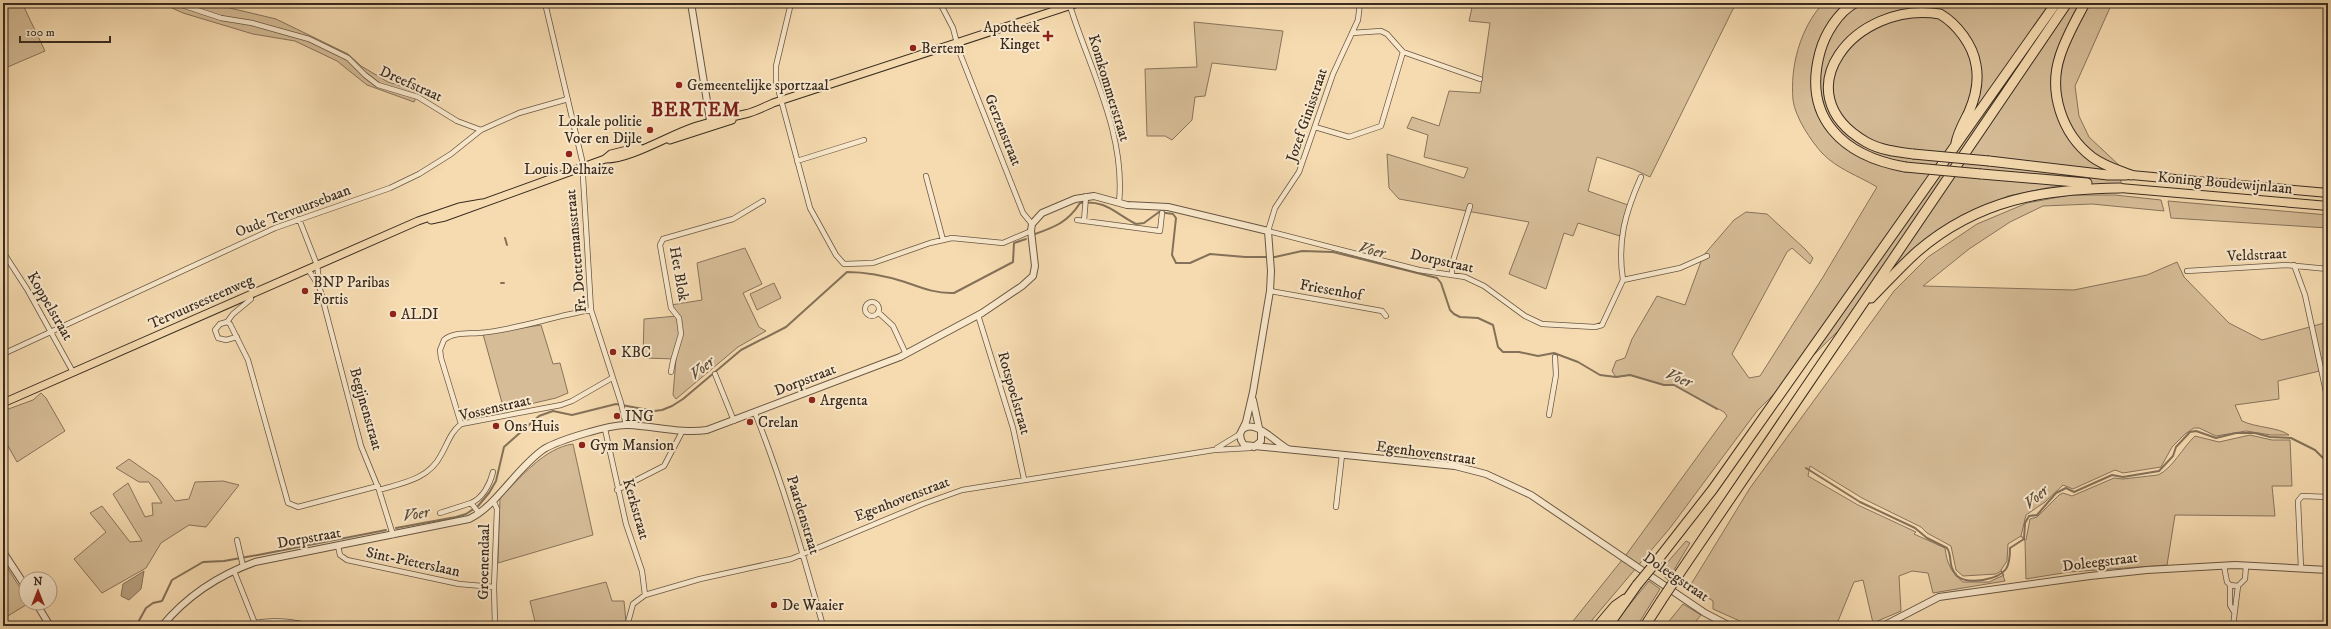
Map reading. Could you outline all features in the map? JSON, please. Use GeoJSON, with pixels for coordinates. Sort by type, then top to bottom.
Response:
{"type":"FeatureCollection","features":[{"type":"Feature","properties":{"kind":"highway"},"geometry":{"type":"LineString","coordinates":[[1855,3],[1835,22],[1823,41],[1815,82],[1817,99],[1834,132],[1847,145],[1861,155],[1881,163],[1904,167],[2120,188]]}},
{"type":"Feature","properties":{"kind":"highway"},"geometry":{"type":"LineString","coordinates":[[1608,626],[1622,609],[1627,598],[1713,489],[2056,3]]}},
{"type":"Feature","properties":{"kind":"highway"},"geometry":{"type":"LineString","coordinates":[[1645,626],[1861,308],[1882,273],[2067,3]]}},
{"type":"Feature","properties":{"kind":"highway"},"geometry":{"type":"LineString","coordinates":[[2085,3],[2060,57],[2056,92],[2060,110],[2067,127],[2082,148],[2107,166],[2131,175]]}},
{"type":"Feature","properties":{"kind":"highway"},"geometry":{"type":"LineString","coordinates":[[1910,4],[1932,10],[1958,28],[1969,46],[1976,65],[1976,89],[1970,110],[1957,136],[1955,148]]}},
{"type":"Feature","properties":{"kind":"highway"},"geometry":{"type":"LineString","coordinates":[[1837,43],[1831,57],[1828,82],[1830,95],[1843,121],[1866,142],[1880,148],[1913,154],[2108,175],[2131,175]]}},
{"type":"Feature","properties":{"kind":"highway","name":"Koning Boudewijnlaan"},"geometry":{"type":"LineString","coordinates":[[2131,175],[2328,193]]}},
{"type":"Feature","properties":{"kind":"highway"},"geometry":{"type":"LineString","coordinates":[[1861,308],[1920,250],[1942,233],[1985,210],[2007,201],[2049,192],[2080,188],[2120,188]]}},
{"type":"Feature","properties":{"kind":"highway","name":"Koning Boudewijnlaan"},"geometry":{"type":"LineString","coordinates":[[2120,188],[2328,206]]}},
{"type":"Feature","properties":{"kind":"highway"},"geometry":{"type":"LineString","coordinates":[[1598,626],[1615,606],[1627,598]]}},
{"type":"Feature","properties":{"kind":"main road","name":"Tervuursesteenweg"},"geometry":{"type":"LineString","coordinates":[[3,403],[410,225],[459,207],[482,203],[582,166],[605,159],[616,158],[658,142],[679,138],[711,124],[745,114],[781,100],[1078,3]]}},
{"type":"Feature","properties":{"kind":"street","name":"Dreefstraat"},"geometry":{"type":"LineString","coordinates":[[176,3],[221,18],[252,23],[309,39],[348,58],[365,75],[378,85],[418,97],[457,121],[481,130]]}},
{"type":"Feature","properties":{"kind":"street","name":"Fr. Dottermansstraat"},"geometry":{"type":"LineString","coordinates":[[545,3],[582,166],[591,310],[622,405],[626,425]]}},
{"type":"Feature","properties":{"kind":"street"},"geometry":{"type":"LineString","coordinates":[[692,3],[711,124]]}},
{"type":"Feature","properties":{"kind":"street"},"geometry":{"type":"LineString","coordinates":[[791,3],[776,71],[776,81],[810,208],[836,255],[844,264],[873,263],[943,240],[965,238],[1003,243],[1030,231]]}},
{"type":"Feature","properties":{"kind":"street"},"geometry":{"type":"LineString","coordinates":[[941,5],[950,3]]}},
{"type":"Feature","properties":{"kind":"street","name":"Jozef Ginisstraat"},"geometry":{"type":"LineString","coordinates":[[1268,231],[1273,212],[1299,172],[1332,74],[1352,33],[1360,12],[1360,3]]}},
{"type":"Feature","properties":{"kind":"street","name":"Gerzenstraat"},"geometry":{"type":"LineString","coordinates":[[941,5],[953,28],[957,42],[1023,213],[1032,224]]}},
{"type":"Feature","properties":{"kind":"street","name":"Komkommerstraat"},"geometry":{"type":"LineString","coordinates":[[1070,6],[1115,135],[1120,189],[1119,203]]}},
{"type":"Feature","properties":{"kind":"street"},"geometry":{"type":"LineString","coordinates":[[1352,33],[1381,31],[1387,34],[1403,52],[1480,79]]}},
{"type":"Feature","properties":{"kind":"street"},"geometry":{"type":"LineString","coordinates":[[1315,127],[1349,138],[1381,126],[1403,52]]}},
{"type":"Feature","properties":{"kind":"street","name":"Oude Tervuursebaan"},"geometry":{"type":"LineString","coordinates":[[3,354],[275,228],[390,188],[413,177],[451,154],[481,130],[519,113],[568,99]]}},
{"type":"Feature","properties":{"kind":"street"},"geometry":{"type":"LineString","coordinates":[[797,161],[864,140]]}},
{"type":"Feature","properties":{"kind":"street"},"geometry":{"type":"LineString","coordinates":[[926,176],[943,240]]}},
{"type":"Feature","properties":{"kind":"street"},"geometry":{"type":"LineString","coordinates":[[1641,177],[1622,231],[1620,256],[1623,280],[1680,268],[1707,256]]}},
{"type":"Feature","properties":{"kind":"street"},"geometry":{"type":"LineString","coordinates":[[1032,224],[1044,212],[1086,197],[1084,221]]}},
{"type":"Feature","properties":{"kind":"street","name":"Dorpstraat"},"geometry":{"type":"LineString","coordinates":[[1086,197],[1098,197],[1119,203],[1139,206],[1168,207],[1419,270],[1465,277],[1484,286],[1525,316],[1542,324],[1567,326],[1602,325],[1623,280]]}},
{"type":"Feature","properties":{"kind":"street","name":"Het Blok"},"geometry":{"type":"LineString","coordinates":[[671,372],[672,361],[681,334],[679,318],[672,308],[660,245],[663,239],[733,219],[763,201]]}},
{"type":"Feature","properties":{"kind":"street"},"geometry":{"type":"LineString","coordinates":[[1452,275],[1452,264],[1470,206]]}},
{"type":"Feature","properties":{"kind":"street"},"geometry":{"type":"LineString","coordinates":[[1077,220],[1160,231],[1162,213]]}},
{"type":"Feature","properties":{"kind":"street","name":"Begijnenstraat"},"geometry":{"type":"LineString","coordinates":[[299,219],[317,265],[320,289],[361,446],[378,488],[392,531]]}},
{"type":"Feature","properties":{"kind":"street","name":"Dorpstraat"},"geometry":{"type":"LineString","coordinates":[[440,513],[475,508],[493,500],[521,468],[545,449],[561,441],[626,425],[683,430],[707,430],[755,413],[906,354],[978,315],[1031,279],[1035,266],[1030,231],[1032,224]]}},
{"type":"Feature","properties":{"kind":"street"},"geometry":{"type":"LineString","coordinates":[[1253,392],[1261,441],[1252,447],[1242,443],[1241,431],[1253,392],[1270,291],[1268,231]]}},
{"type":"Feature","properties":{"kind":"street","name":"Koppelstraat"},"geometry":{"type":"LineString","coordinates":[[3,252],[52,332],[73,372]]}},
{"type":"Feature","properties":{"kind":"street"},"geometry":{"type":"LineString","coordinates":[[2294,265],[2305,295],[2328,401]]}},
{"type":"Feature","properties":{"kind":"street","name":"Veldstraat"},"geometry":{"type":"LineString","coordinates":[[2187,270],[2294,265],[2328,269]]}},
{"type":"Feature","properties":{"kind":"street","name":"Begijnenstraat"},"geometry":{"type":"LineString","coordinates":[[308,269],[320,289]]}},
{"type":"Feature","properties":{"kind":"street","name":"Friesenhof"},"geometry":{"type":"LineString","coordinates":[[1270,291],[1382,311],[1386,316]]}},
{"type":"Feature","properties":{"kind":"street"},"geometry":{"type":"LineString","coordinates":[[237,337],[222,339],[216,335],[217,327],[227,322],[233,314],[251,299],[250,295]]}},
{"type":"Feature","properties":{"kind":"street"},"geometry":{"type":"LineString","coordinates":[[461,424],[441,358],[440,350],[444,340],[460,334],[532,324],[591,310]]}},
{"type":"Feature","properties":{"kind":"street"},"geometry":{"type":"LineString","coordinates":[[878,312],[893,326],[906,354]]}},
{"type":"Feature","properties":{"kind":"street","name":"Rotspoelstraat"},"geometry":{"type":"LineString","coordinates":[[978,315],[1013,428],[1024,479]]}},
{"type":"Feature","properties":{"kind":"street","name":"Vossenstraat"},"geometry":{"type":"LineString","coordinates":[[227,322],[243,348],[258,391],[288,503],[298,507],[415,479],[428,472],[441,456],[452,432],[461,424],[562,405],[572,401],[612,378]]}},
{"type":"Feature","properties":{"kind":"street"},"geometry":{"type":"LineString","coordinates":[[1549,414],[1556,375],[1555,357]]}},
{"type":"Feature","properties":{"kind":"street"},"geometry":{"type":"LineString","coordinates":[[714,374],[734,421]]}},
{"type":"Feature","properties":{"kind":"street","name":"Paardenstraat"},"geometry":{"type":"LineString","coordinates":[[755,413],[774,461],[803,554],[823,626]]}},
{"type":"Feature","properties":{"kind":"street","name":"Egenhovenstraat"},"geometry":{"type":"LineString","coordinates":[[1214,450],[1252,425],[1291,450]]}},
{"type":"Feature","properties":{"kind":"street","name":"Kerkstraat"},"geometry":{"type":"LineString","coordinates":[[605,429],[617,490],[626,524],[642,571],[645,595]]}},
{"type":"Feature","properties":{"kind":"street"},"geometry":{"type":"LineString","coordinates":[[617,490],[664,466],[683,430]]}},
{"type":"Feature","properties":{"kind":"street","name":"Egenhovenstraat"},"geometry":{"type":"LineString","coordinates":[[645,595],[803,554],[962,490],[1214,450],[1252,447],[1455,466],[1486,474],[1531,495],[1609,548]]}},
{"type":"Feature","properties":{"kind":"street"},"geometry":{"type":"LineString","coordinates":[[1336,507],[1342,455]]}},
{"type":"Feature","properties":{"kind":"street","name":"Dorpstraat"},"geometry":{"type":"LineString","coordinates":[[162,626],[187,600],[243,566],[261,560],[338,546],[392,531],[462,522],[475,508],[477,500],[491,483],[494,472]]}},
{"type":"Feature","properties":{"kind":"street"},"geometry":{"type":"LineString","coordinates":[[2301,568],[2298,501],[2302,496],[2328,497]]}},
{"type":"Feature","properties":{"kind":"street","name":"Groenendaal"},"geometry":{"type":"LineString","coordinates":[[493,500],[497,509],[494,587],[495,626]]}},
{"type":"Feature","properties":{"kind":"street"},"geometry":{"type":"LineString","coordinates":[[237,540],[243,566]]}},
{"type":"Feature","properties":{"kind":"street","name":"Sint-Pieterslaan"},"geometry":{"type":"LineString","coordinates":[[338,546],[342,557],[350,561],[459,584],[494,587]]}},
{"type":"Feature","properties":{"kind":"street","name":"Doleegstraat"},"geometry":{"type":"LineString","coordinates":[[1609,548],[1705,613],[1730,626]]}},
{"type":"Feature","properties":{"kind":"street"},"geometry":{"type":"LineString","coordinates":[[3,552],[18,575]]}},
{"type":"Feature","properties":{"kind":"street"},"geometry":{"type":"LineString","coordinates":[[2224,566],[2225,578],[2230,585],[2230,605],[2234,612]]}},
{"type":"Feature","properties":{"kind":"street","name":"Doleegstraat"},"geometry":{"type":"LineString","coordinates":[[1883,626],[1930,600],[1944,596],[2116,573],[2224,566],[2328,570]]}},
{"type":"Feature","properties":{"kind":"street"},"geometry":{"type":"LineString","coordinates":[[2230,585],[2238,586],[2244,581],[2246,566]]}},
{"type":"Feature","properties":{"kind":"street"},"geometry":{"type":"LineString","coordinates":[[234,571],[255,624],[270,620],[289,621],[312,626]]}},
{"type":"Feature","properties":{"kind":"street"},"geometry":{"type":"LineString","coordinates":[[2233,626],[2234,612],[2237,604],[2238,586]]}},
{"type":"Feature","properties":{"kind":"street"},"geometry":{"type":"LineString","coordinates":[[627,626],[633,604],[645,595]]}},
{"type":"Feature","properties":{"kind":"street"},"geometry":{"type":"LineString","coordinates":[[41,611],[50,626]]}},
{"type":"Feature","properties":{"kind":"shaded area"},"geometry":{"type":"Polygon","coordinates":[[[22,3],[45,51],[3,69],[3,6],[22,3]]]}},
{"type":"Feature","properties":{"kind":"shaded area"},"geometry":{"type":"Polygon","coordinates":[[[161,3],[209,3],[276,19],[348,54],[361,66],[388,82],[419,91],[414,102],[367,85],[337,61],[295,41],[253,34],[183,13],[161,3]]]}},
{"type":"Feature","properties":{"kind":"shaded area"},"geometry":{"type":"Polygon","coordinates":[[[1473,3],[1736,3],[1650,177],[1633,169],[1597,157],[1588,191],[1628,205],[1620,236],[1578,223],[1573,236],[1564,233],[1546,289],[1509,274],[1529,222],[1399,199],[1389,188],[1387,154],[1464,178],[1468,168],[1424,157],[1428,135],[1407,128],[1412,117],[1439,126],[1449,91],[1480,93],[1490,23],[1469,21],[1473,3]]]}},
{"type":"Feature","properties":{"kind":"shaded area"},"geometry":{"type":"Polygon","coordinates":[[[1823,3],[2112,3],[2075,86],[2079,116],[2089,137],[2121,167],[2121,184],[2051,187],[2008,196],[1990,204],[1920,250],[1757,411],[1670,528],[1587,626],[1569,626],[1626,555],[1727,416],[1724,412],[1674,385],[1664,385],[1630,375],[1616,377],[1612,371],[1616,361],[1625,358],[1632,339],[1657,296],[1685,305],[1703,256],[1734,220],[1746,212],[1767,214],[1813,258],[1810,264],[1792,248],[1787,252],[1732,354],[1749,378],[1760,376],[1823,277],[1877,187],[1834,164],[1828,159],[1813,142],[1804,128],[1794,107],[1792,87],[1798,48],[1808,24],[1823,3]]]}},
{"type":"Feature","properties":{"kind":"shaded area"},"geometry":{"type":"Polygon","coordinates":[[[1194,22],[1283,31],[1276,70],[1212,63],[1205,96],[1195,97],[1192,120],[1172,140],[1165,136],[1147,136],[1145,69],[1197,67],[1194,22]]]}},
{"type":"Feature","properties":{"kind":"shaded area"},"geometry":{"type":"Polygon","coordinates":[[[2070,195],[2115,195],[2161,200],[2164,211],[2092,204],[2043,206],[2010,222],[1969,249],[1923,286],[2074,290],[2147,275],[2177,262],[2184,277],[2229,323],[2262,340],[2328,322],[2328,369],[2278,381],[2279,399],[2235,405],[2242,421],[2279,430],[2289,435],[2271,435],[2246,431],[2216,436],[2199,428],[2194,428],[2185,434],[2172,447],[2161,467],[2123,473],[2115,470],[2073,489],[2063,485],[2045,502],[2026,515],[2021,536],[2008,544],[2007,561],[2001,570],[2002,572],[2001,571],[1996,574],[1963,576],[1956,570],[1951,546],[1927,533],[1921,527],[1862,498],[1810,466],[1808,476],[1858,505],[1916,532],[1914,534],[1945,548],[1950,567],[1955,575],[1963,582],[1989,582],[2003,575],[2005,581],[1933,593],[1928,573],[1912,571],[1899,576],[1901,611],[1873,623],[1863,580],[1854,582],[1836,626],[1751,626],[1713,609],[1713,601],[1690,586],[1750,488],[1894,291],[1928,257],[1977,224],[2027,203],[2070,195]]]}},
{"type":"Feature","properties":{"kind":"shaded area"},"geometry":{"type":"Polygon","coordinates":[[[2168,201],[2328,215],[2328,228],[2171,218],[2168,201]]]}},
{"type":"Feature","properties":{"kind":"shaded area"},"geometry":{"type":"Polygon","coordinates":[[[745,248],[762,284],[743,293],[759,327],[766,331],[738,347],[676,399],[673,395],[676,359],[643,358],[644,319],[677,316],[671,305],[702,300],[697,263],[745,248]]]}},
{"type":"Feature","properties":{"kind":"shaded area"},"geometry":{"type":"Polygon","coordinates":[[[774,283],[781,298],[757,310],[750,294],[774,283]]]}},
{"type":"Feature","properties":{"kind":"shaded area"},"geometry":{"type":"Polygon","coordinates":[[[541,325],[553,364],[560,363],[568,393],[556,398],[504,410],[483,334],[541,325]]]}},
{"type":"Feature","properties":{"kind":"shaded area"},"geometry":{"type":"Polygon","coordinates":[[[41,393],[46,398],[65,431],[17,462],[3,437],[3,411],[33,400],[41,393]]]}},
{"type":"Feature","properties":{"kind":"shaded area"},"geometry":{"type":"Polygon","coordinates":[[[2250,435],[2272,440],[2290,440],[2292,486],[2272,486],[2275,516],[2175,515],[2167,565],[2069,572],[2026,579],[2025,541],[2021,536],[2026,540],[2030,519],[2037,517],[2059,495],[2063,493],[2072,496],[2114,478],[2123,479],[2158,475],[2173,463],[2195,436],[2219,442],[2250,435]]]}},
{"type":"Feature","properties":{"kind":"shaded area"},"geometry":{"type":"Polygon","coordinates":[[[573,444],[593,535],[498,563],[500,498],[524,473],[542,458],[552,451],[573,444]]]}},
{"type":"Feature","properties":{"kind":"shaded area"},"geometry":{"type":"Polygon","coordinates":[[[129,459],[159,480],[175,501],[189,499],[195,482],[223,481],[239,485],[206,527],[189,525],[161,543],[146,568],[102,593],[74,559],[106,532],[90,513],[102,506],[130,542],[142,541],[113,494],[128,483],[145,517],[153,515],[152,503],[162,503],[149,482],[139,482],[116,468],[129,459]]]}},
{"type":"Feature","properties":{"kind":"shaded area"},"geometry":{"type":"Polygon","coordinates":[[[1686,541],[1690,543],[1668,580],[1659,572],[1686,541]]]}},
{"type":"Feature","properties":{"kind":"shaded area"},"geometry":{"type":"Polygon","coordinates":[[[3,561],[18,584],[18,610],[3,619],[3,561]]]}},
{"type":"Feature","properties":{"kind":"shaded area"},"geometry":{"type":"Polygon","coordinates":[[[144,571],[141,589],[129,600],[121,596],[123,584],[144,571]]]}},
{"type":"Feature","properties":{"kind":"shaded area"},"geometry":{"type":"Polygon","coordinates":[[[1649,581],[1660,589],[1637,626],[1612,626],[1649,581]]]}},
{"type":"Feature","properties":{"kind":"shaded area"},"geometry":{"type":"Polygon","coordinates":[[[606,582],[612,601],[624,601],[626,622],[624,626],[536,626],[530,601],[606,582]]]}},
{"type":"Feature","properties":{"kind":"shaded area"},"geometry":{"type":"Polygon","coordinates":[[[1683,604],[1701,615],[1692,626],[1665,626],[1683,604]]]}},
{"type":"Feature","properties":{"kind":"waterway","name":"Voer"},"geometry":{"type":"LineString","coordinates":[[1035,234],[1049,229],[1066,219],[1080,203],[1097,203],[1110,208],[1136,224],[1144,223],[1159,212],[1173,214],[1176,218],[1172,255],[1176,263],[1190,263],[1210,254],[1245,257],[1275,257],[1302,251],[1333,252],[1437,278],[1441,283],[1450,310],[1460,317],[1478,318],[1493,325],[1498,347],[1503,352],[1519,352],[1538,356],[1554,353],[1578,362],[1600,375],[1616,377],[1630,375],[1664,385],[1674,385],[1717,409]]}},
{"type":"Feature","properties":{"kind":"waterway"},"geometry":{"type":"LineString","coordinates":[[505,238],[507,245]]}},
{"type":"Feature","properties":{"kind":"waterway","name":"Voer"},"geometry":{"type":"LineString","coordinates":[[396,528],[456,517],[466,514],[478,506],[489,493],[496,481],[504,447],[539,416],[553,411],[572,415],[616,404],[654,411],[672,406],[683,399],[741,350],[786,327],[847,272],[876,275],[936,292],[954,293],[1013,262],[1014,243],[1026,239]]}},
{"type":"Feature","properties":{"kind":"waterway","name":"Voer"},"geometry":{"type":"LineString","coordinates":[[1806,468],[1860,502],[1915,528],[1927,538],[1947,548],[1949,551],[1952,568],[1957,576],[1962,579],[1975,581],[1997,576],[2006,569],[2009,562],[2010,548],[2024,539],[2025,523],[2029,516],[2037,515],[2056,493],[2066,488],[2074,492],[2112,475],[2123,477],[2159,471],[2173,456],[2176,447],[2190,432],[2196,431],[2216,438],[2236,433],[2255,433],[2270,437],[2291,438],[2315,450],[2328,463]]}},
{"type":"Feature","properties":{"kind":"waterway","name":"Voer"},"geometry":{"type":"LineString","coordinates":[[136,626],[146,608],[153,603],[162,601],[172,580],[203,562],[224,561],[386,530]]}},
{"type":"Feature","properties":{"kind":"place","name":"Apotheek Kinget"},"geometry":{"type":"Point","coordinates":[1048,36]}},
{"type":"Feature","properties":{"kind":"place","name":"Bertem"},"geometry":{"type":"Point","coordinates":[913,48]}},
{"type":"Feature","properties":{"kind":"place","name":"Gemeentelijke sportzaal"},"geometry":{"type":"Point","coordinates":[679,85]}},
{"type":"Feature","properties":{"kind":"place","name":"Lokale politie Voer en Dijle"},"geometry":{"type":"Point","coordinates":[650,130]}},
{"type":"Feature","properties":{"kind":"place","name":"Louis Delhaize"},"geometry":{"type":"Point","coordinates":[569,154]}},
{"type":"Feature","properties":{"kind":"place","name":"BNP Paribas Fortis"},"geometry":{"type":"Point","coordinates":[305,291]}},
{"type":"Feature","properties":{"kind":"place","name":"ALDI"},"geometry":{"type":"Point","coordinates":[393,314]}},
{"type":"Feature","properties":{"kind":"place","name":"KBC"},"geometry":{"type":"Point","coordinates":[613,352]}},
{"type":"Feature","properties":{"kind":"place","name":"Argenta"},"geometry":{"type":"Point","coordinates":[812,400]}},
{"type":"Feature","properties":{"kind":"place","name":"ING"},"geometry":{"type":"Point","coordinates":[617,416]}},
{"type":"Feature","properties":{"kind":"place","name":"Crelan"},"geometry":{"type":"Point","coordinates":[750,422]}},
{"type":"Feature","properties":{"kind":"place","name":"Ons Huis"},"geometry":{"type":"Point","coordinates":[496,426]}},
{"type":"Feature","properties":{"kind":"place","name":"Gym Mansion"},"geometry":{"type":"Point","coordinates":[582,445]}},
{"type":"Feature","properties":{"kind":"place","name":"De Waaier"},"geometry":{"type":"Point","coordinates":[774,605]}},
{"type":"Feature","properties":{"kind":"district","name":"BERTEM"},"geometry":{"type":"Point","coordinates":[696,110]}}]}
